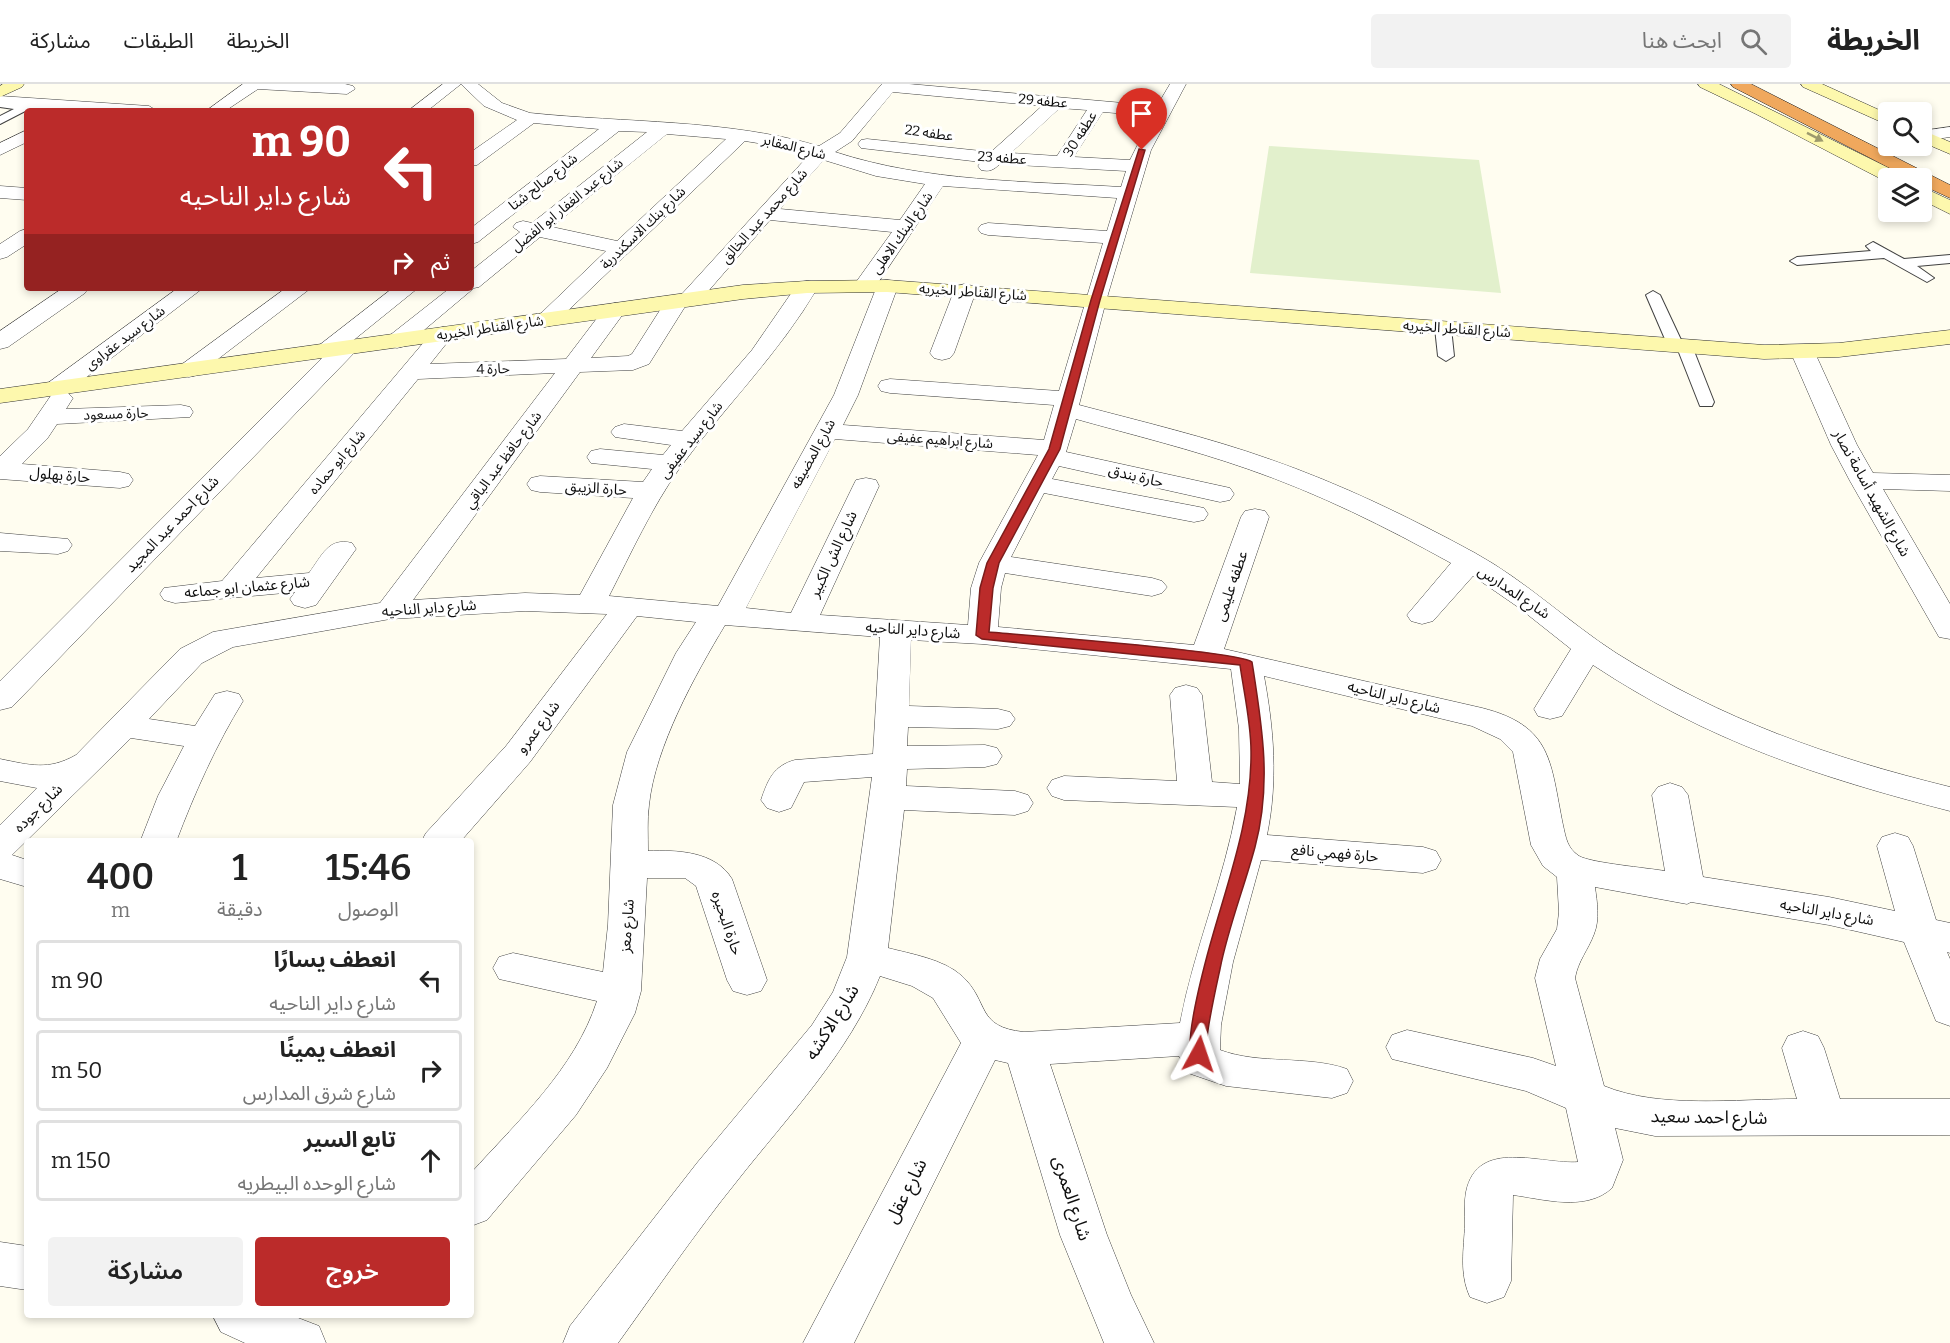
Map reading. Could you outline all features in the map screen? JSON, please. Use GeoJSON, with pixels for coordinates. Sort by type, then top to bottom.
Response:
{"type":"FeatureCollection","features":[{"type":"Feature","properties":{"kind":"highway"},"geometry":{"type":"LineString","coordinates":[[1739,84],[1917,174],[1950,179]]}},
{"type":"Feature","properties":{"kind":"highway"},"geometry":{"type":"LineString","coordinates":[[1772,84],[1878,137]]}},
{"type":"Feature","properties":{"kind":"highway"},"geometry":{"type":"LineString","coordinates":[[1912,156],[1950,179]]}},
{"type":"Feature","properties":{"kind":"main road"},"geometry":{"type":"LineString","coordinates":[[0,92],[16,84]]}},
{"type":"Feature","properties":{"kind":"main road"},"geometry":{"type":"LineString","coordinates":[[1706,84],[1878,170]]}},
{"type":"Feature","properties":{"kind":"main road"},"geometry":{"type":"LineString","coordinates":[[1809,84],[1878,115]]}},
{"type":"Feature","properties":{"kind":"main road"},"geometry":{"type":"LineString","coordinates":[[1932,141],[1950,149]]}},
{"type":"Feature","properties":{"kind":"main road"},"geometry":{"type":"LineString","coordinates":[[1932,198],[1950,208]]}},
{"type":"Feature","properties":{"kind":"main road","name":"شارع القناطر الخيريه"},"geometry":{"type":"LineString","coordinates":[[0,396],[683,300],[807,287],[876,286],[965,291],[1680,346],[1803,353],[1950,337]]}},
{"type":"Feature","properties":{"kind":"street"},"geometry":{"type":"LineString","coordinates":[[219,108],[255,84],[350,86]]}},
{"type":"Feature","properties":{"kind":"street"},"geometry":{"type":"LineString","coordinates":[[420,108],[453,84]]}},
{"type":"Feature","properties":{"kind":"street"},"geometry":{"type":"LineString","coordinates":[[982,635],[986,588],[993,563],[1053,453],[1095,300],[1136,166],[1142,150],[1178,84]]}},
{"type":"Feature","properties":{"kind":"street"},"geometry":{"type":"LineString","coordinates":[[325,105],[350,86]]}},
{"type":"Feature","properties":{"kind":"street","name":"عطفه 29"},"geometry":{"type":"LineString","coordinates":[[890,86],[915,90],[942,88],[1163,112]]}},
{"type":"Feature","properties":{"kind":"street","name":"شارع محمد عبد الخالق"},"geometry":{"type":"LineString","coordinates":[[574,367],[627,364],[641,358],[683,300],[822,152],[846,136],[890,86]]}},
{"type":"Feature","properties":{"kind":"street"},"geometry":{"type":"LineString","coordinates":[[968,182],[1010,144],[1065,103],[1080,88]]}},
{"type":"Feature","properties":{"kind":"street"},"geometry":{"type":"LineString","coordinates":[[463,105],[474,89]]}},
{"type":"Feature","properties":{"kind":"street","name":"شارع المقابر"},"geometry":{"type":"LineString","coordinates":[[474,89],[496,108],[530,118],[785,142],[822,152],[850,163],[891,173],[938,180],[1128,193]]}},
{"type":"Feature","properties":{"kind":"street"},"geometry":{"type":"LineString","coordinates":[[903,104],[915,90]]}},
{"type":"Feature","properties":{"kind":"street"},"geometry":{"type":"LineString","coordinates":[[105,108],[135,92]]}},
{"type":"Feature","properties":{"kind":"street"},"geometry":{"type":"LineString","coordinates":[[0,103],[64,108]]}},
{"type":"Feature","properties":{"kind":"street","name":"عطفه 30"},"geometry":{"type":"LineString","coordinates":[[1062,162],[1098,106]]}},
{"type":"Feature","properties":{"kind":"street"},"geometry":{"type":"LineString","coordinates":[[474,159],[530,118]]}},
{"type":"Feature","properties":{"kind":"street","name":"شارع صالح شتا"},"geometry":{"type":"LineString","coordinates":[[474,236],[615,125]]}},
{"type":"Feature","properties":{"kind":"street"},"geometry":{"type":"LineString","coordinates":[[850,163],[883,126]]}},
{"type":"Feature","properties":{"kind":"street","name":"شارع عبد الغفار ابو الفضل"},"geometry":{"type":"LineString","coordinates":[[474,280],[662,129]]}},
{"type":"Feature","properties":{"kind":"street"},"geometry":{"type":"LineString","coordinates":[[1932,135],[1950,132]]}},
{"type":"Feature","properties":{"kind":"street"},"geometry":{"type":"LineString","coordinates":[[2,146],[24,136]]}},
{"type":"Feature","properties":{"kind":"street","name":"شارع بنك الاسكندرية"},"geometry":{"type":"LineString","coordinates":[[545,320],[740,136]]}},
{"type":"Feature","properties":{"kind":"street","name":"عطفه 22"},"geometry":{"type":"LineString","coordinates":[[952,136],[1010,144]]}},
{"type":"Feature","properties":{"kind":"street","name":"عطفه 23"},"geometry":{"type":"LineString","coordinates":[[867,144],[995,158],[1136,166]]}},
{"type":"Feature","properties":{"kind":"street"},"geometry":{"type":"LineString","coordinates":[[2,146],[24,148]]}},
{"type":"Feature","properties":{"kind":"street","name":"شارع البنك الاهلى"},"geometry":{"type":"LineString","coordinates":[[876,286],[906,227],[938,180]]}},
{"type":"Feature","properties":{"kind":"street"},"geometry":{"type":"LineString","coordinates":[[0,192],[24,194]]}},
{"type":"Feature","properties":{"kind":"street"},"geometry":{"type":"LineString","coordinates":[[766,214],[906,227]]}},
{"type":"Feature","properties":{"kind":"street"},"geometry":{"type":"LineString","coordinates":[[474,218],[621,248]]}},
{"type":"Feature","properties":{"kind":"street"},"geometry":{"type":"LineString","coordinates":[[988,229],[1114,238]]}},
{"type":"Feature","properties":{"kind":"street"},"geometry":{"type":"LineString","coordinates":[[0,230],[24,233]]}},
{"type":"Feature","properties":{"kind":"street"},"geometry":{"type":"LineString","coordinates":[[0,253],[24,235]]}},
{"type":"Feature","properties":{"kind":"street","name":"شارع المضيفه"},"geometry":{"type":"LineString","coordinates":[[721,615],[846,395],[876,286]]}},
{"type":"Feature","properties":{"kind":"street","name":"شارع سيد عفيفى"},"geometry":{"type":"LineString","coordinates":[[590,604],[634,521],[670,463],[780,331],[807,287]]}},
{"type":"Feature","properties":{"kind":"street"},"geometry":{"type":"LineString","coordinates":[[0,342],[73,291]]}},
{"type":"Feature","properties":{"kind":"street","name":"شارع سيد عقراوى"},"geometry":{"type":"LineString","coordinates":[[63,387],[188,291]]}},
{"type":"Feature","properties":{"kind":"street"},"geometry":{"type":"LineString","coordinates":[[189,370],[296,291]]}},
{"type":"Feature","properties":{"kind":"street"},"geometry":{"type":"LineString","coordinates":[[335,350],[403,291]]}},
{"type":"Feature","properties":{"kind":"street"},"geometry":{"type":"LineString","coordinates":[[397,341],[459,291]]}},
{"type":"Feature","properties":{"kind":"street"},"geometry":{"type":"LineString","coordinates":[[942,353],[965,291]]}},
{"type":"Feature","properties":{"kind":"street","name":"شارع حافظ عبد الباقي"},"geometry":{"type":"LineString","coordinates":[[390,610],[615,310]]}},
{"type":"Feature","properties":{"kind":"street","name":"شارع ابو حماده"},"geometry":{"type":"LineString","coordinates":[[230,590],[443,334]]}},
{"type":"Feature","properties":{"kind":"street","name":"شارع احمد عبد المجيد"},"geometry":{"type":"LineString","coordinates":[[0,700],[335,350]]}},
{"type":"Feature","properties":{"kind":"street","name":"شارع الشهيد أسامة نصار"},"geometry":{"type":"LineString","coordinates":[[1803,353],[1827,412],[1863,481],[1950,630]]}},
{"type":"Feature","properties":{"kind":"street","name":"حارة 4"},"geometry":{"type":"LineString","coordinates":[[412,372],[574,367]]}},
{"type":"Feature","properties":{"kind":"street","name":"شارع المدارس"},"geometry":{"type":"LineString","coordinates":[[890,386],[1066,404],[1284,473],[1356,503],[1469,561],[1551,616],[1588,647],[1647,686],[1737,730],[1797,755],[1873,780],[1950,799]]}},
{"type":"Feature","properties":{"kind":"street"},"geometry":{"type":"LineString","coordinates":[[0,470],[21,452],[51,417],[63,387]]}},
{"type":"Feature","properties":{"kind":"street","name":"حارة مسعود"},"geometry":{"type":"LineString","coordinates":[[51,417],[181,412]]}},
{"type":"Feature","properties":{"kind":"street","name":"شارع ابراهيم عفيفى"},"geometry":{"type":"LineString","coordinates":[[825,431],[1053,453]]}},
{"type":"Feature","properties":{"kind":"street"},"geometry":{"type":"LineString","coordinates":[[624,432],[689,440]]}},
{"type":"Feature","properties":{"kind":"street"},"geometry":{"type":"LineString","coordinates":[[1169,483],[1194,443]]}},
{"type":"Feature","properties":{"kind":"street","name":"حارة بندق"},"geometry":{"type":"LineString","coordinates":[[1053,453],[1220,494]]}},
{"type":"Feature","properties":{"kind":"street"},"geometry":{"type":"LineString","coordinates":[[600,457],[670,463]]}},
{"type":"Feature","properties":{"kind":"street","name":"حارة بهلول"},"geometry":{"type":"LineString","coordinates":[[0,470],[120,480]]}},
{"type":"Feature","properties":{"kind":"street"},"geometry":{"type":"LineString","coordinates":[[1863,481],[1949,485]]}},
{"type":"Feature","properties":{"kind":"street","name":"حارة الزيبق"},"geometry":{"type":"LineString","coordinates":[[540,484],[653,491]]}},
{"type":"Feature","properties":{"kind":"street"},"geometry":{"type":"LineString","coordinates":[[1037,484],[1194,514]]}},
{"type":"Feature","properties":{"kind":"street","name":"شارع الش الكبير"},"geometry":{"type":"LineString","coordinates":[[801,623],[866,486]]}},
{"type":"Feature","properties":{"kind":"street","name":"عطفه عليمى"},"geometry":{"type":"LineString","coordinates":[[1206,656],[1255,517]]}},
{"type":"Feature","properties":{"kind":"street"},"geometry":{"type":"LineString","coordinates":[[0,542],[58,545]]}},
{"type":"Feature","properties":{"kind":"street"},"geometry":{"type":"LineString","coordinates":[[285,627],[342,549]]}},
{"type":"Feature","properties":{"kind":"street"},"geometry":{"type":"LineString","coordinates":[[1422,615],[1469,561]]}},
{"type":"Feature","properties":{"kind":"street"},"geometry":{"type":"LineString","coordinates":[[993,563],[1152,587]]}},
{"type":"Feature","properties":{"kind":"street","name":"شارع عثمان ابو جماعه"},"geometry":{"type":"LineString","coordinates":[[175,594],[318,581]]}},
{"type":"Feature","properties":{"kind":"street","name":"شارع داير الناحيه"},"geometry":{"type":"LineString","coordinates":[[0,770],[44,778],[59,777],[77,770],[88,763],[183,664],[200,650],[224,639],[390,610],[525,602],[590,604],[801,623],[982,635],[1206,656],[1246,662],[1482,718],[1515,733],[1526,744],[1532,756],[1549,845],[1553,855],[1575,870],[1829,912],[1934,934]]}},
{"type":"Feature","properties":{"kind":"street","name":"شارع عمرو"},"geometry":{"type":"LineString","coordinates":[[443,838],[518,754],[629,606]]}},
{"type":"Feature","properties":{"kind":"street","name":"شارع معز"},"geometry":{"type":"LineString","coordinates":[[474,1203],[561,1102],[592,1056],[614,1013],[621,991],[630,865],[631,805],[644,752],[692,653],[721,615]]}},
{"type":"Feature","properties":{"kind":"street","name":"شارع الاكشه"},"geometry":{"type":"LineString","coordinates":[[588,1343],[706,1186],[827,1037],[851,997],[867,957],[889,773],[896,629]]}},
{"type":"Feature","properties":{"kind":"street"},"geometry":{"type":"LineString","coordinates":[[1550,709],[1588,647]]}},
{"type":"Feature","properties":{"kind":"street"},"geometry":{"type":"LineString","coordinates":[[1246,662],[1258,750],[1256,796],[1248,846],[1212,967],[1199,1038],[1199,1054],[1213,1067],[1332,1081]]}},
{"type":"Feature","properties":{"kind":"street"},"geometry":{"type":"LineString","coordinates":[[1186,695],[1196,794]]}},
{"type":"Feature","properties":{"kind":"street"},"geometry":{"type":"LineString","coordinates":[[160,838],[176,796],[213,723],[227,701]]}},
{"type":"Feature","properties":{"kind":"street"},"geometry":{"type":"LineString","coordinates":[[892,716],[998,719]]}},
{"type":"Feature","properties":{"kind":"street"},"geometry":{"type":"LineString","coordinates":[[124,726],[206,739]]}},
{"type":"Feature","properties":{"kind":"street"},"geometry":{"type":"LineString","coordinates":[[779,800],[786,779],[795,771],[889,773],[985,756]]}},
{"type":"Feature","properties":{"kind":"street","name":"شارع جوده"},"geometry":{"type":"LineString","coordinates":[[0,846],[77,770]]}},
{"type":"Feature","properties":{"kind":"street"},"geometry":{"type":"LineString","coordinates":[[889,773],[1015,804]]}},
{"type":"Feature","properties":{"kind":"street"},"geometry":{"type":"LineString","coordinates":[[1064,788],[1256,796]]}},
{"type":"Feature","properties":{"kind":"street"},"geometry":{"type":"LineString","coordinates":[[1670,795],[1687,890]]}},
{"type":"Feature","properties":{"kind":"street","name":"حارة فهمي نافع"},"geometry":{"type":"LineString","coordinates":[[1248,846],[1423,861]]}},
{"type":"Feature","properties":{"kind":"street"},"geometry":{"type":"LineString","coordinates":[[1895,846],[1934,934],[1950,1010]]}},
{"type":"Feature","properties":{"kind":"street"},"geometry":{"type":"LineString","coordinates":[[0,865],[24,873]]}},
{"type":"Feature","properties":{"kind":"street","name":"حارة البحيره"},"geometry":{"type":"LineString","coordinates":[[630,865],[692,866],[707,873],[713,879],[747,980]]}},
{"type":"Feature","properties":{"kind":"street"},"geometry":{"type":"LineString","coordinates":[[1487,1281],[1489,1191],[1494,1182],[1512,1175],[1579,1182],[1590,1179],[1599,1171],[1601,1160],[1555,978],[1557,963],[1574,938],[1579,922],[1575,870]]}},
{"type":"Feature","properties":{"kind":"street"},"geometry":{"type":"LineString","coordinates":[[867,957],[941,982],[956,994],[970,1026],[1004,1044],[1199,1038]]}},
{"type":"Feature","properties":{"kind":"street"},"geometry":{"type":"LineString","coordinates":[[513,968],[621,991]]}},
{"type":"Feature","properties":{"kind":"street","name":"شارع عقل"},"geometry":{"type":"LineString","coordinates":[[828,1343],[1004,1044]]}},
{"type":"Feature","properties":{"kind":"street","name":"شارع العمرى"},"geometry":{"type":"LineString","coordinates":[[1004,1044],[1048,1119],[1075,1215],[1117,1320],[1129,1343]]}},
{"type":"Feature","properties":{"kind":"street","name":"شارع احمد سعيد"},"geometry":{"type":"LineString","coordinates":[[1407,1047],[1533,1075],[1619,1111],[1655,1118],[1950,1117]]}},
{"type":"Feature","properties":{"kind":"street"},"geometry":{"type":"LineString","coordinates":[[1803,1048],[1824,1117]]}},
{"type":"Feature","properties":{"kind":"street"},"geometry":{"type":"LineString","coordinates":[[0,1264],[24,1268]]}},
{"type":"Feature","properties":{"kind":"street"},"geometry":{"type":"LineString","coordinates":[[243,1318],[301,1343]]}},
{"type":"Feature","properties":{"kind":"lane"},"geometry":{"type":"LineString","coordinates":[[0,103],[27,107],[25,108]]}},
{"type":"Feature","properties":{"kind":"lane"},"geometry":{"type":"LineString","coordinates":[[0,120],[24,108]]}},
{"type":"Feature","properties":{"kind":"lane"},"geometry":{"type":"LineString","coordinates":[[1866,242],[1927,278]]}},
{"type":"Feature","properties":{"kind":"lane"},"geometry":{"type":"LineString","coordinates":[[1797,261],[1886,254]]}},
{"type":"Feature","properties":{"kind":"lane"},"geometry":{"type":"LineString","coordinates":[[1903,263],[1950,259]]}},
{"type":"Feature","properties":{"kind":"lane"},"geometry":{"type":"LineString","coordinates":[[1653,295],[1706,402]]}},
{"type":"Feature","properties":{"kind":"lane"},"geometry":{"type":"LineString","coordinates":[[1443,328],[1446,356]]}},
{"type":"Feature","properties":{"kind":"green space"},"geometry":{"type":"Polygon","coordinates":[[[1269,146],[1479,160],[1501,293],[1250,273],[1269,146]]]}},
{"type":"Feature","properties":{"kind":"route"},"geometry":{"type":"LineString","coordinates":[[1142,150],[1095,300],[1055,449],[993,563],[986,588],[982,635],[1206,656],[1246,662],[1258,750],[1256,796],[1248,846],[1212,967],[1199,1038],[1199,1054]]}}]}
